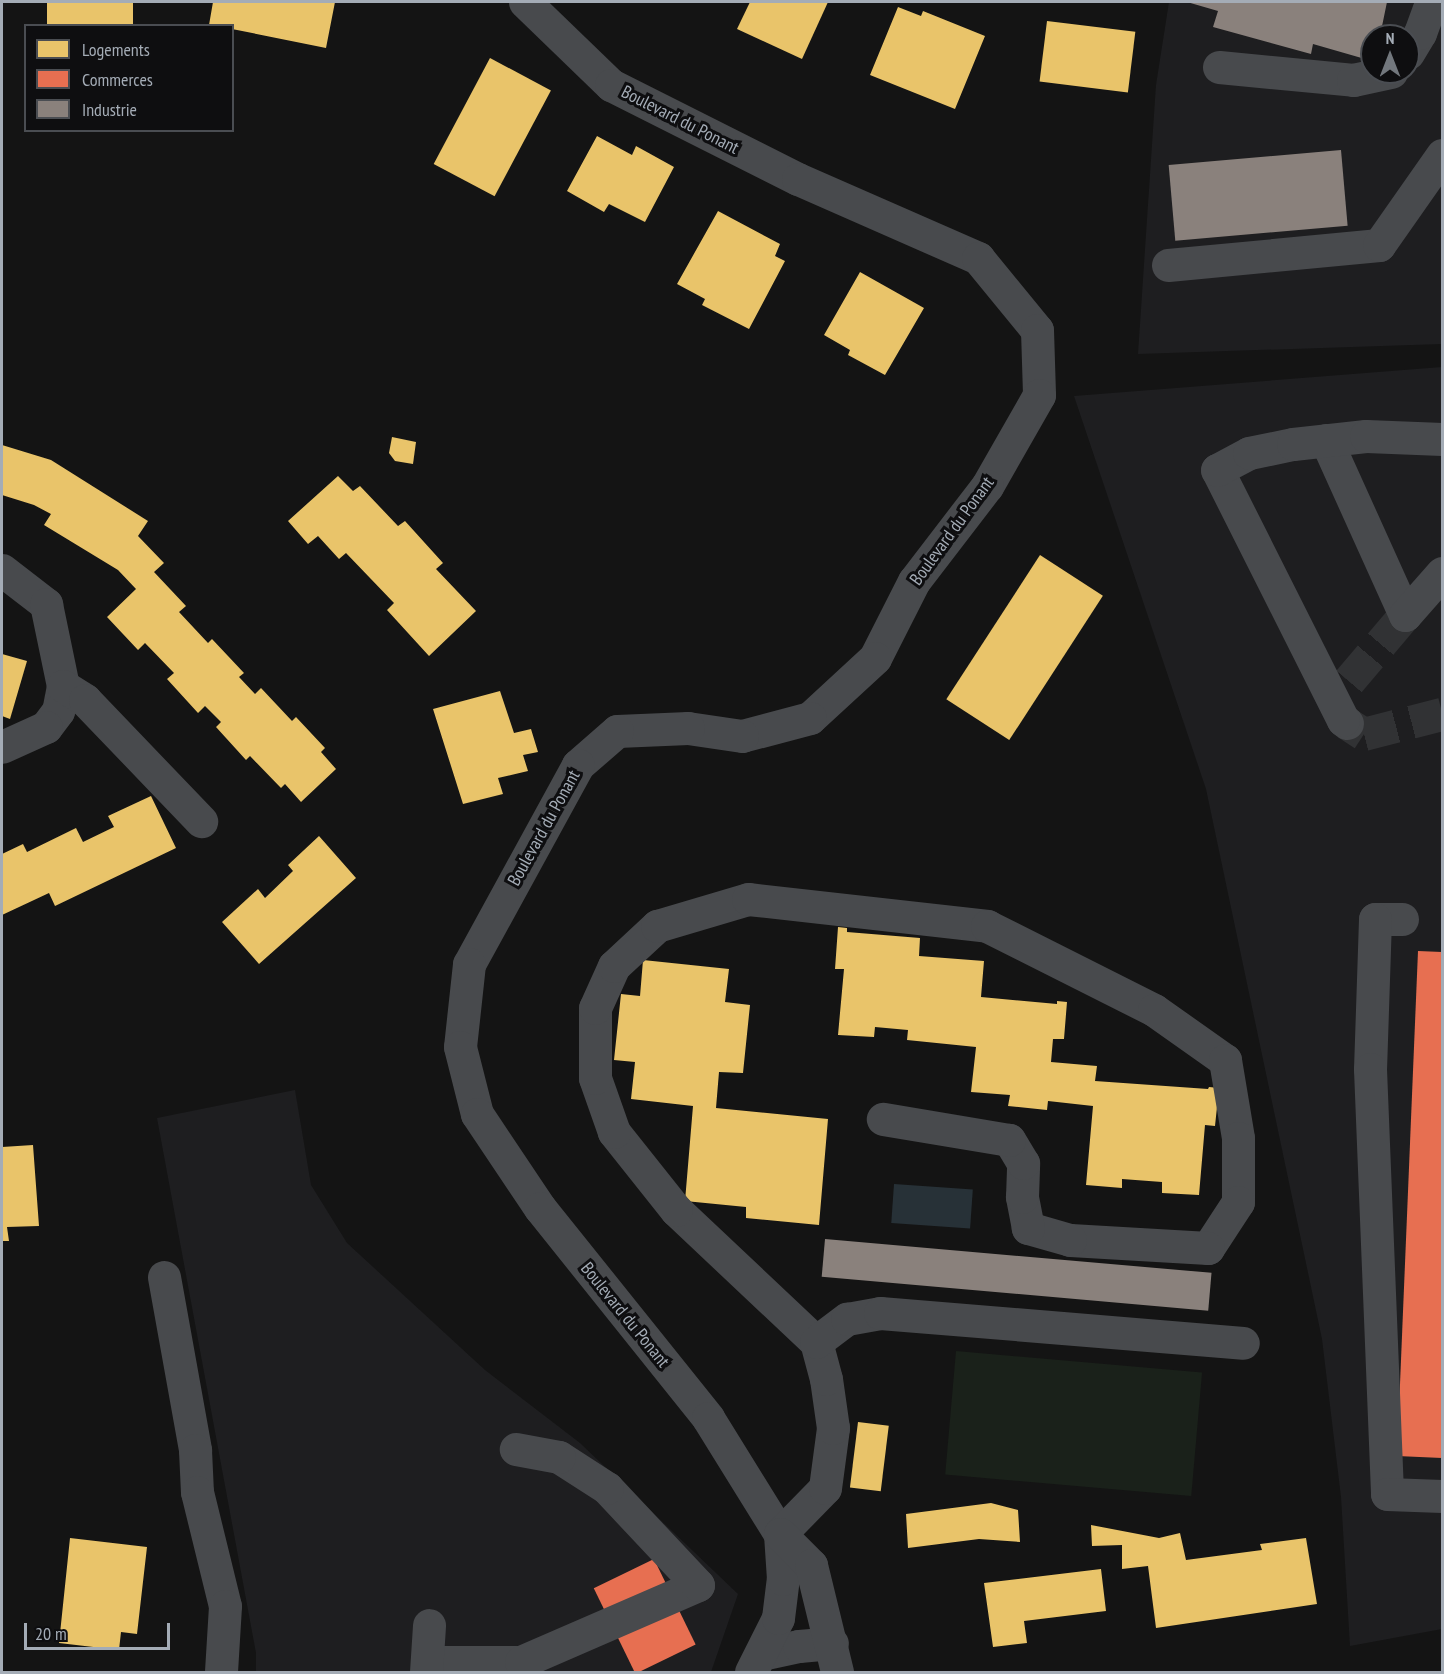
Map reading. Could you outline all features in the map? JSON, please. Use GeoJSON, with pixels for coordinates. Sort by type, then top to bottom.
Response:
{"type":"FeatureCollection","features":[{"type":"Feature","properties":{"kind":"street","name":"Boulevard du Ponant"},"geometry":{"type":"LineString","coordinates":[[525,2],[611,85],[798,179],[978,258],[1037,330],[1039,394],[987,486],[914,581],[875,658],[810,718],[742,736],[688,728],[617,731],[578,765],[469,964],[460,1047],[477,1114],[540,1208],[708,1418],[780,1534],[811,1565],[834,1658]]}},
{"type":"Feature","properties":{"kind":"street"},"geometry":{"type":"LineString","coordinates":[[1420,33],[1431,2]]}},
{"type":"Feature","properties":{"kind":"street"},"geometry":{"type":"LineString","coordinates":[[1219,67],[1353,80],[1360,79]]}},
{"type":"Feature","properties":{"kind":"street"},"geometry":{"type":"LineString","coordinates":[[1168,265],[1378,245],[1443,155]]}},
{"type":"Feature","properties":{"kind":"street"},"geometry":{"type":"LineString","coordinates":[[1343,701],[1217,470],[1249,453],[1326,440],[1366,436],[1443,439]]}},
{"type":"Feature","properties":{"kind":"street"},"geometry":{"type":"LineString","coordinates":[[1326,440],[1405,615],[1443,573]]}},
{"type":"Feature","properties":{"kind":"street"},"geometry":{"type":"LineString","coordinates":[[2,570],[46,604],[63,686],[58,711],[46,728],[2,747]]}},
{"type":"Feature","properties":{"kind":"street"},"geometry":{"type":"LineString","coordinates":[[63,686],[85,700],[201,821]]}},
{"type":"Feature","properties":{"kind":"street"},"geometry":{"type":"LineString","coordinates":[[780,1534],[825,1488],[833,1428],[826,1379],[816,1342],[676,1210],[614,1132],[596,1078],[596,1008],[614,966],[657,926],[748,899],[987,926],[1154,1010],[1225,1060],[1238,1138],[1238,1202],[1208,1248],[1070,1240],[1028,1228],[1022,1197],[1023,1163],[1009,1140],[883,1119]]}},
{"type":"Feature","properties":{"kind":"street"},"geometry":{"type":"LineString","coordinates":[[1402,919],[1375,918],[1370,1069],[1387,1494],[1443,1496]]}},
{"type":"Feature","properties":{"kind":"street"},"geometry":{"type":"LineString","coordinates":[[164,1277],[195,1450],[196,1492],[225,1606],[221,1672]]}},
{"type":"Feature","properties":{"kind":"street"},"geometry":{"type":"LineString","coordinates":[[816,1342],[847,1319],[880,1313],[1243,1343]]}},
{"type":"Feature","properties":{"kind":"street"},"geometry":{"type":"LineString","coordinates":[[429,1625],[427,1667],[521,1662],[698,1585],[607,1488],[559,1457],[516,1449]]}},
{"type":"Feature","properties":{"kind":"street","name":"Boulevard du Ponant"},"geometry":{"type":"LineString","coordinates":[[756,1663],[778,1618],[783,1580],[780,1534]]}},
{"type":"Feature","properties":{"kind":"street","name":"Boulevard du Ponant"},"geometry":{"type":"LineString","coordinates":[[756,1663],[799,1646],[834,1658]]}},
{"type":"Feature","properties":{"kind":"shaded area"},"geometry":{"type":"Polygon","coordinates":[[[1169,2],[1442,2],[1442,344],[1138,354],[1156,85],[1169,2]]]}},
{"type":"Feature","properties":{"kind":"shaded area"},"geometry":{"type":"Polygon","coordinates":[[[1442,367],[1442,1629],[1350,1646],[1341,1497],[1322,1339],[1206,789],[1074,396],[1442,367]]]}},
{"type":"Feature","properties":{"kind":"shaded area"},"geometry":{"type":"Polygon","coordinates":[[[295,1090],[311,1185],[347,1243],[485,1370],[580,1443],[738,1594],[711,1672],[256,1672],[256,1653],[157,1118],[295,1090]]]}},
{"type":"Feature","properties":{"kind":"shaded area"},"geometry":{"type":"Polygon","coordinates":[[[894,1184],[973,1190],[970,1228],[891,1223],[894,1184]]]}},
{"type":"Feature","properties":{"kind":"shaded area"},"geometry":{"type":"Polygon","coordinates":[[[956,1351],[1202,1373],[1191,1496],[945,1475],[956,1351]]]}},
{"type":"Feature","properties":{"kind":"building: Logements"},"geometry":{"type":"Polygon","coordinates":[[[47,2],[133,2],[133,24],[47,24],[47,2]]]}},
{"type":"Feature","properties":{"kind":"building: Logements"},"geometry":{"type":"Polygon","coordinates":[[[213,2],[335,2],[326,48],[234,29],[234,24],[209,24],[213,2]]]}},
{"type":"Feature","properties":{"kind":"building: Logements"},"geometry":{"type":"Polygon","coordinates":[[[750,2],[828,2],[802,59],[737,29],[750,2]]]}},
{"type":"Feature","properties":{"kind":"building: Logements"},"geometry":{"type":"Polygon","coordinates":[[[898,7],[921,16],[923,11],[985,36],[955,109],[870,75],[898,7]]]}},
{"type":"Feature","properties":{"kind":"building: Logements"},"geometry":{"type":"Polygon","coordinates":[[[1047,21],[1135,32],[1128,92],[1040,82],[1047,21]]]}},
{"type":"Feature","properties":{"kind":"building: Logements"},"geometry":{"type":"Polygon","coordinates":[[[490,58],[551,90],[495,196],[434,164],[490,58]]]}},
{"type":"Feature","properties":{"kind":"building: Logements"},"geometry":{"type":"Polygon","coordinates":[[[597,136],[632,155],[636,146],[674,167],[645,222],[609,204],[604,212],[567,191],[597,136]]]}},
{"type":"Feature","properties":{"kind":"building: Logements"},"geometry":{"type":"Polygon","coordinates":[[[718,211],[780,244],[775,256],[785,261],[749,329],[702,305],[705,299],[677,284],[718,211]]]}},
{"type":"Feature","properties":{"kind":"building: Logements"},"geometry":{"type":"Polygon","coordinates":[[[860,272],[924,308],[885,375],[848,355],[850,350],[824,335],[860,272]]]}},
{"type":"Feature","properties":{"kind":"building: Logements"},"geometry":{"type":"Polygon","coordinates":[[[392,437],[416,442],[413,464],[395,461],[389,453],[392,437]]]}},
{"type":"Feature","properties":{"kind":"building: Logements"},"geometry":{"type":"Polygon","coordinates":[[[2,445],[51,460],[148,521],[138,536],[164,563],[154,572],[186,606],[179,612],[208,643],[212,639],[244,673],[239,677],[255,694],[261,688],[292,721],[296,717],[325,748],[321,752],[336,769],[301,802],[285,784],[281,788],[250,756],[246,760],[216,727],[221,722],[205,706],[198,713],[167,679],[174,673],[145,643],[138,650],[107,617],[136,589],[118,570],[44,525],[51,514],[34,505],[2,495],[2,445]]]}},
{"type":"Feature","properties":{"kind":"building: Logements"},"geometry":{"type":"Polygon","coordinates":[[[338,476],[353,491],[360,486],[398,526],[405,521],[443,563],[436,569],[476,611],[429,656],[387,610],[394,603],[346,553],[339,559],[318,536],[308,544],[288,521],[338,476]]]}},
{"type":"Feature","properties":{"kind":"building: Logements"},"geometry":{"type":"Polygon","coordinates":[[[1040,555],[1103,596],[1009,740],[946,699],[1040,555]]]}},
{"type":"Feature","properties":{"kind":"building: Logements"},"geometry":{"type":"Polygon","coordinates":[[[2,654],[27,661],[10,719],[2,716],[2,654]]]}},
{"type":"Feature","properties":{"kind":"building: Logements"},"geometry":{"type":"Polygon","coordinates":[[[500,691],[514,733],[531,729],[538,752],[523,755],[528,771],[498,778],[503,794],[463,804],[433,709],[500,691]]]}},
{"type":"Feature","properties":{"kind":"building: Logements"},"geometry":{"type":"Polygon","coordinates":[[[151,796],[176,848],[55,906],[49,893],[2,915],[2,854],[23,844],[27,852],[76,828],[83,842],[114,827],[108,816],[151,796]]]}},
{"type":"Feature","properties":{"kind":"building: Logements"},"geometry":{"type":"Polygon","coordinates":[[[319,836],[356,878],[259,964],[222,922],[258,889],[265,898],[293,871],[288,865],[319,836]]]}},
{"type":"Feature","properties":{"kind":"building: Logements"},"geometry":{"type":"Polygon","coordinates":[[[838,927],[847,928],[847,932],[920,938],[919,956],[984,961],[981,997],[1057,1004],[1057,1001],[1067,1002],[1064,1039],[1053,1039],[1051,1062],[1097,1066],[1095,1081],[1219,1088],[1215,1126],[1205,1125],[1199,1195],[1162,1193],[1162,1182],[1122,1179],[1122,1188],[1086,1185],[1093,1106],[1048,1101],[1047,1110],[1008,1106],[1010,1095],[971,1092],[976,1047],[907,1040],[908,1030],[875,1027],[874,1037],[838,1035],[844,969],[835,969],[838,927]]]}},
{"type":"Feature","properties":{"kind":"building: Logements"},"geometry":{"type":"Polygon","coordinates":[[[643,960],[729,969],[725,1002],[750,1005],[743,1073],[719,1072],[716,1108],[828,1119],[819,1225],[746,1218],[746,1207],[685,1201],[693,1106],[631,1099],[635,1062],[614,1060],[621,994],[640,996],[643,960]]]}},
{"type":"Feature","properties":{"kind":"building: Logements"},"geometry":{"type":"Polygon","coordinates":[[[33,1145],[39,1226],[7,1227],[9,1241],[2,1241],[2,1147],[33,1145]]]}},
{"type":"Feature","properties":{"kind":"building: Logements"},"geometry":{"type":"Polygon","coordinates":[[[858,1422],[889,1426],[881,1491],[850,1488],[858,1422]]]}},
{"type":"Feature","properties":{"kind":"building: Logements"},"geometry":{"type":"Polygon","coordinates":[[[991,1503],[1018,1510],[1020,1542],[979,1539],[908,1548],[906,1514],[991,1503]]]}},
{"type":"Feature","properties":{"kind":"building: Logements"},"geometry":{"type":"Polygon","coordinates":[[[1091,1525],[1159,1538],[1180,1533],[1186,1560],[1262,1550],[1260,1544],[1306,1538],[1317,1604],[1156,1628],[1148,1566],[1122,1569],[1122,1545],[1092,1546],[1091,1525]]]}},
{"type":"Feature","properties":{"kind":"building: Logements"},"geometry":{"type":"Polygon","coordinates":[[[70,1538],[147,1547],[137,1634],[121,1632],[119,1650],[59,1643],[70,1538]]]}},
{"type":"Feature","properties":{"kind":"building: Logements"},"geometry":{"type":"Polygon","coordinates":[[[1101,1569],[1106,1611],[1024,1621],[1027,1643],[993,1647],[984,1583],[1101,1569]]]}},
{"type":"Feature","properties":{"kind":"building: Commerces"},"geometry":{"type":"Polygon","coordinates":[[[1418,951],[1442,952],[1442,1458],[1397,1456],[1418,951]]]}},
{"type":"Feature","properties":{"kind":"building: Commerces"},"geometry":{"type":"Polygon","coordinates":[[[654,1559],[696,1644],[639,1672],[635,1672],[594,1588],[654,1559]]]}},
{"type":"Feature","properties":{"kind":"building: Industrie"},"geometry":{"type":"Polygon","coordinates":[[[1187,2],[1387,2],[1382,24],[1360,24],[1360,58],[1313,44],[1311,54],[1213,27],[1218,11],[1187,2]]]}},
{"type":"Feature","properties":{"kind":"building: Industrie"},"geometry":{"type":"Polygon","coordinates":[[[1341,150],[1348,226],[1175,241],[1169,165],[1341,150]]]}},
{"type":"Feature","properties":{"kind":"building: Industrie"},"geometry":{"type":"Polygon","coordinates":[[[825,1239],[1212,1273],[1208,1311],[822,1277],[825,1239]]]}},
{"type":"Feature","properties":{"kind":"tunnel"},"geometry":{"type":"LineString","coordinates":[[1349,681],[1405,615]]}},
{"type":"Feature","properties":{"kind":"tunnel"},"geometry":{"type":"LineString","coordinates":[[1347,723],[1364,734],[1442,714]]}}]}
